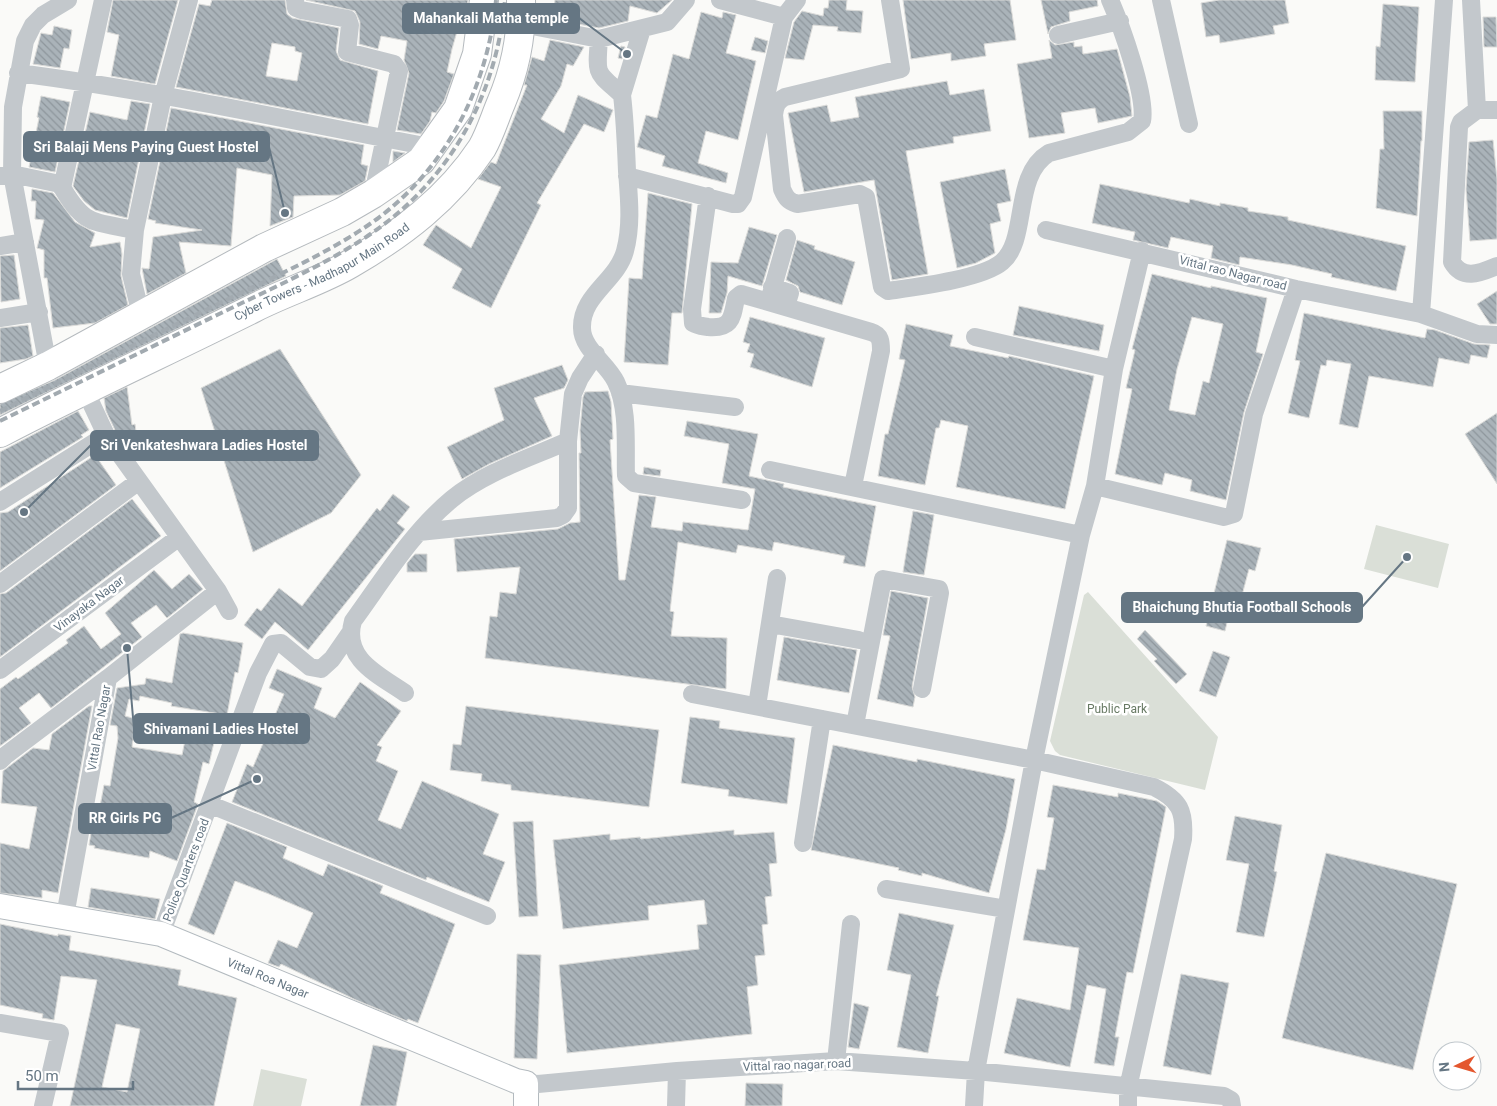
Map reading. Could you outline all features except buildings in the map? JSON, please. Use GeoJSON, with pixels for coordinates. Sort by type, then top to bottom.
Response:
{"type":"FeatureCollection","features":[{"type":"Feature","properties":{"kind":"main road"},"geometry":{"type":"LineString","coordinates":[[0,389],[48,366],[264,248],[342,212],[373,194],[421,160],[458,109],[477,54],[484,0]]}},
{"type":"Feature","properties":{"kind":"main road","name":"Cyber Towers - Madhapur Main Road"},"geometry":{"type":"LineString","coordinates":[[0,433],[286,292],[349,265],[409,226],[454,186],[482,147],[506,92],[522,12]]}},
{"type":"Feature","properties":{"kind":"street"},"geometry":{"type":"LineString","coordinates":[[48,366],[25,242],[6,175],[6,102],[18,72],[25,41],[33,25],[43,15],[68,0]]}},
{"type":"Feature","properties":{"kind":"street"},"geometry":{"type":"LineString","coordinates":[[62,188],[103,0]]}},
{"type":"Feature","properties":{"kind":"street"},"geometry":{"type":"LineString","coordinates":[[141,315],[131,274],[135,230],[163,96],[189,0]]}},
{"type":"Feature","properties":{"kind":"street"},"geometry":{"type":"LineString","coordinates":[[295,0],[296,8],[301,10],[348,19],[350,25],[347,52],[394,64],[399,72],[373,194]]}},
{"type":"Feature","properties":{"kind":"street"},"geometry":{"type":"LineString","coordinates":[[522,12],[599,39],[667,22],[686,0]]}},
{"type":"Feature","properties":{"kind":"street"},"geometry":{"type":"LineString","coordinates":[[720,0],[784,17]]}},
{"type":"Feature","properties":{"kind":"street"},"geometry":{"type":"LineString","coordinates":[[628,176],[738,204],[743,197],[784,17],[797,0]]}},
{"type":"Feature","properties":{"kind":"street"},"geometry":{"type":"LineString","coordinates":[[890,0],[901,70],[785,97],[779,100],[775,106],[774,115],[782,190],[789,202],[796,204],[860,194],[866,197],[882,286],[888,291],[933,284],[993,268],[1004,260],[1014,242],[1031,170],[1039,159],[1049,153],[1128,132],[1142,121],[1143,104],[1120,22],[1110,0]]}},
{"type":"Feature","properties":{"kind":"street"},"geometry":{"type":"LineString","coordinates":[[1161,0],[1189,124]]}},
{"type":"Feature","properties":{"kind":"street"},"geometry":{"type":"LineString","coordinates":[[1421,314],[1444,0]]}},
{"type":"Feature","properties":{"kind":"street"},"geometry":{"type":"LineString","coordinates":[[1471,0],[1477,110]]}},
{"type":"Feature","properties":{"kind":"street"},"geometry":{"type":"LineString","coordinates":[[1058,34],[1120,22]]}},
{"type":"Feature","properties":{"kind":"street"},"geometry":{"type":"LineString","coordinates":[[642,29],[622,95],[630,210],[626,250],[614,272],[589,301],[583,312],[582,330],[596,354],[613,376],[620,393],[626,476],[629,480],[634,483],[742,500]]}},
{"type":"Feature","properties":{"kind":"street"},"geometry":{"type":"LineString","coordinates":[[599,39],[597,68],[599,75],[622,95]]}},
{"type":"Feature","properties":{"kind":"street"},"geometry":{"type":"LineString","coordinates":[[18,72],[85,81],[290,118],[430,147]]}},
{"type":"Feature","properties":{"kind":"street"},"geometry":{"type":"LineString","coordinates":[[1497,110],[1477,110],[1461,122],[1459,127],[1452,262],[1459,272],[1468,275],[1497,266]]}},
{"type":"Feature","properties":{"kind":"street"},"geometry":{"type":"LineString","coordinates":[[6,175],[60,184],[79,214],[88,220],[135,230]]}},
{"type":"Feature","properties":{"kind":"street"},"geometry":{"type":"LineString","coordinates":[[708,196],[692,309],[693,322],[698,326],[721,328],[731,320],[738,295],[768,296],[786,306],[877,334],[880,339],[881,351],[852,486]]}},
{"type":"Feature","properties":{"kind":"street","name":"Vittal rao Nagar road"},"geometry":{"type":"LineString","coordinates":[[1046,230],[1142,251],[1296,289],[1421,314],[1477,334],[1497,335]]}},
{"type":"Feature","properties":{"kind":"street"},"geometry":{"type":"LineString","coordinates":[[768,296],[784,237]]}},
{"type":"Feature","properties":{"kind":"street"},"geometry":{"type":"LineString","coordinates":[[0,246],[25,242]]}},
{"type":"Feature","properties":{"kind":"street"},"geometry":{"type":"LineString","coordinates":[[974,1106],[976,1071],[1034,760],[1081,535],[1095,486],[1116,364],[1142,251]]}},
{"type":"Feature","properties":{"kind":"street"},"geometry":{"type":"LineString","coordinates":[[1424,261],[1452,262]]}},
{"type":"Feature","properties":{"kind":"street"},"geometry":{"type":"LineString","coordinates":[[1095,486],[1224,517],[1234,514],[1254,414],[1296,289]]}},
{"type":"Feature","properties":{"kind":"street"},"geometry":{"type":"LineString","coordinates":[[0,318],[39,312]]}},
{"type":"Feature","properties":{"kind":"street"},"geometry":{"type":"LineString","coordinates":[[975,337],[1116,364]]}},
{"type":"Feature","properties":{"kind":"street"},"geometry":{"type":"LineString","coordinates":[[1047,343],[1116,364]]}},
{"type":"Feature","properties":{"kind":"street"},"geometry":{"type":"LineString","coordinates":[[419,532],[557,518],[563,515],[568,508],[570,498],[568,441],[573,394],[580,378],[596,354]]}},
{"type":"Feature","properties":{"kind":"street"},"geometry":{"type":"LineString","coordinates":[[85,390],[106,435],[178,538],[218,591],[229,611]]}},
{"type":"Feature","properties":{"kind":"street"},"geometry":{"type":"LineString","coordinates":[[620,393],[736,407]]}},
{"type":"Feature","properties":{"kind":"street"},"geometry":{"type":"LineString","coordinates":[[0,502],[106,435]]}},
{"type":"Feature","properties":{"kind":"street"},"geometry":{"type":"LineString","coordinates":[[405,693],[360,662],[350,632],[353,621],[419,532],[452,499],[478,482],[568,441]]}},
{"type":"Feature","properties":{"kind":"street"},"geometry":{"type":"LineString","coordinates":[[770,470],[1081,535]]}},
{"type":"Feature","properties":{"kind":"street"},"geometry":{"type":"LineString","coordinates":[[0,584],[139,481]]}},
{"type":"Feature","properties":{"kind":"street","name":"Vinayaka Nagar"},"geometry":{"type":"LineString","coordinates":[[0,670],[178,538]]}},
{"type":"Feature","properties":{"kind":"street"},"geometry":{"type":"LineString","coordinates":[[757,706],[778,578]]}},
{"type":"Feature","properties":{"kind":"street"},"geometry":{"type":"LineString","coordinates":[[855,725],[882,581],[885,578],[939,589],[940,594],[922,689]]}},
{"type":"Feature","properties":{"kind":"street","name":"Vittal Rao Nagar"},"geometry":{"type":"LineString","coordinates":[[65,916],[108,678],[218,591]]}},
{"type":"Feature","properties":{"kind":"street"},"geometry":{"type":"LineString","coordinates":[[770,624],[859,640]]}},
{"type":"Feature","properties":{"kind":"street","name":"Police Quarters road"},"geometry":{"type":"LineString","coordinates":[[161,934],[211,805],[262,664],[273,644],[281,643],[310,667],[321,669],[332,660],[350,632]]}},
{"type":"Feature","properties":{"kind":"street"},"geometry":{"type":"LineString","coordinates":[[0,761],[6,754],[108,678]]}},
{"type":"Feature","properties":{"kind":"street"},"geometry":{"type":"LineString","coordinates":[[692,694],[1034,760],[1154,787],[1169,794],[1180,806],[1184,822],[1183,839],[1128,1088],[1128,1106]]}},
{"type":"Feature","properties":{"kind":"street"},"geometry":{"type":"LineString","coordinates":[[804,843],[822,719]]}},
{"type":"Feature","properties":{"kind":"street"},"geometry":{"type":"LineString","coordinates":[[211,805],[487,916]]}},
{"type":"Feature","properties":{"kind":"street"},"geometry":{"type":"LineString","coordinates":[[886,890],[1006,909]]}},
{"type":"Feature","properties":{"kind":"street","name":"Vittal Roa Nagar"},"geometry":{"type":"LineString","coordinates":[[0,906],[161,934],[516,1081],[526,1094]]}},
{"type":"Feature","properties":{"kind":"street"},"geometry":{"type":"LineString","coordinates":[[836,1061],[851,924]]}},
{"type":"Feature","properties":{"kind":"street"},"geometry":{"type":"LineString","coordinates":[[0,1023],[60,1033],[43,1106]]}},
{"type":"Feature","properties":{"kind":"street","name":"Vittal rao nagar road"},"geometry":{"type":"LineString","coordinates":[[526,1094],[538,1084],[677,1071],[836,1061],[976,1071],[1128,1088],[1224,1096],[1231,1100],[1232,1106]]}},
{"type":"Feature","properties":{"kind":"street"},"geometry":{"type":"LineString","coordinates":[[676,1106],[677,1071]]}},
{"type":"Feature","properties":{"kind":"green space"},"geometry":{"type":"Polygon","coordinates":[[[1376,525],[1449,544],[1438,588],[1364,569],[1376,525]]]}},
{"type":"Feature","properties":{"kind":"green space","name":"Public Park"},"geometry":{"type":"Polygon","coordinates":[[[1088,592],[1218,737],[1205,790],[1060,755],[1055,751],[1050,741],[1084,595],[1088,592]]]}},
{"type":"Feature","properties":{"kind":"green space"},"geometry":{"type":"Polygon","coordinates":[[[261,1069],[307,1079],[301,1106],[253,1106],[261,1069]]]}},
{"type":"Feature","properties":{"kind":"railway"},"geometry":{"type":"LineString","coordinates":[[0,411],[297,266],[338,244],[377,219],[402,198],[424,175],[443,150],[460,122],[484,63],[496,0]]}},
{"type":"Feature","properties":{"kind":"railway"},"geometry":{"type":"LineString","coordinates":[[0,421],[324,262],[365,238],[409,204],[451,154],[468,126],[482,97],[493,66],[505,0]]}},
{"type":"Feature","properties":{"kind":"place","name":"Mahankali Matha temple"},"geometry":{"type":"Point","coordinates":[627,54]}},
{"type":"Feature","properties":{"kind":"place","name":"Sri Balaji Mens Paying Guest Hostel"},"geometry":{"type":"Point","coordinates":[285,213]}},
{"type":"Feature","properties":{"kind":"place","name":"Sri Venkateshwara Ladies Hostel"},"geometry":{"type":"Point","coordinates":[24,512]}},
{"type":"Feature","properties":{"kind":"place","name":"Bhaichung Bhutia Football Schools"},"geometry":{"type":"Point","coordinates":[1407,557]}},
{"type":"Feature","properties":{"kind":"place","name":"Shivamani Ladies Hostel"},"geometry":{"type":"Point","coordinates":[127,648]}},
{"type":"Feature","properties":{"kind":"place","name":"RR Girls PG"},"geometry":{"type":"Point","coordinates":[257,779]}}]}
